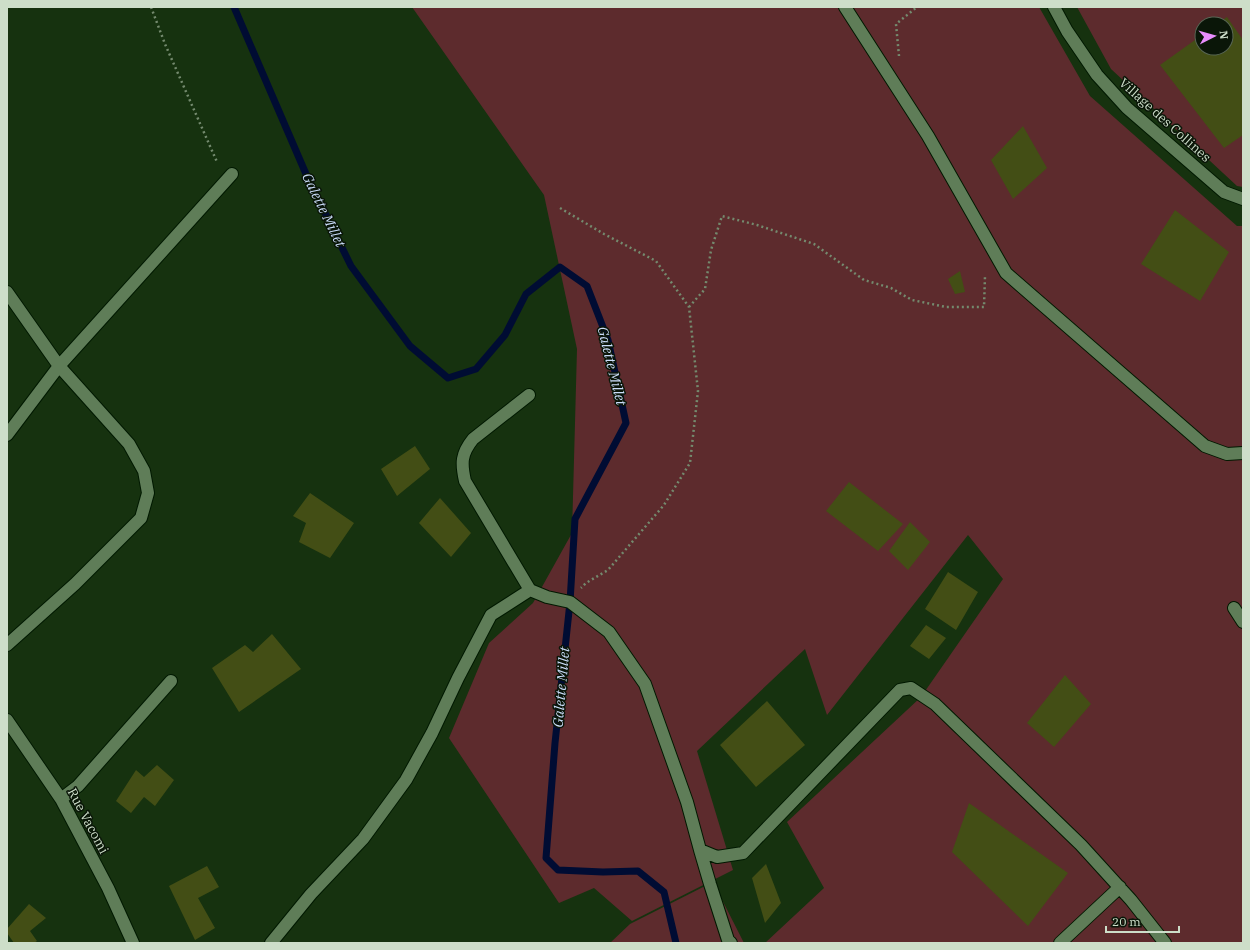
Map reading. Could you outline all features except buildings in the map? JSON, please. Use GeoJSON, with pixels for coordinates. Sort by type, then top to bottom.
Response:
{"type":"FeatureCollection","features":[{"type":"Feature","properties":{"kind":"street"},"geometry":{"type":"LineString","coordinates":[[845,7],[928,136],[1006,274],[1205,446],[1226,454],[1243,453]]}},
{"type":"Feature","properties":{"kind":"street","name":"Village des Collines"},"geometry":{"type":"LineString","coordinates":[[1054,7],[1067,32],[1097,75],[1127,108],[1224,192],[1243,200]]}},
{"type":"Feature","properties":{"kind":"street"},"geometry":{"type":"LineString","coordinates":[[7,435],[59,366],[228,177]]}},
{"type":"Feature","properties":{"kind":"street"},"geometry":{"type":"LineString","coordinates":[[7,292],[59,366],[129,444],[144,471],[148,493],[141,518],[75,584],[7,645]]}},
{"type":"Feature","properties":{"kind":"street"},"geometry":{"type":"LineString","coordinates":[[529,395],[473,439],[466,448],[462,458],[462,469],[466,481],[530,590],[547,597],[570,602],[608,632],[645,684],[684,795],[710,884],[728,940],[731,943]]}},
{"type":"Feature","properties":{"kind":"street"},"geometry":{"type":"LineString","coordinates":[[271,943],[311,894],[363,839],[406,780],[432,734],[490,615],[530,590]]}},
{"type":"Feature","properties":{"kind":"street"},"geometry":{"type":"LineString","coordinates":[[1234,608],[1243,622]]}},
{"type":"Feature","properties":{"kind":"street"},"geometry":{"type":"LineString","coordinates":[[61,799],[78,786],[170,680]]}},
{"type":"Feature","properties":{"kind":"street"},"geometry":{"type":"LineString","coordinates":[[700,850],[717,857],[743,853],[900,690],[911,688],[935,704],[1081,845],[1120,887],[1165,943]]}},
{"type":"Feature","properties":{"kind":"street","name":"Rue Vacomi"},"geometry":{"type":"LineString","coordinates":[[7,720],[61,799],[108,888],[133,943]]}},
{"type":"Feature","properties":{"kind":"street"},"geometry":{"type":"LineString","coordinates":[[1060,943],[1120,887]]}},
{"type":"Feature","properties":{"kind":"path"},"geometry":{"type":"LineString","coordinates":[[151,7],[168,51],[228,177]]}},
{"type":"Feature","properties":{"kind":"path"},"geometry":{"type":"LineString","coordinates":[[900,60],[896,24],[917,7]]}},
{"type":"Feature","properties":{"kind":"path"},"geometry":{"type":"LineString","coordinates":[[560,208],[604,234],[656,261],[689,307],[698,391],[690,463],[664,505],[608,570],[586,583],[570,602]]}},
{"type":"Feature","properties":{"kind":"path"},"geometry":{"type":"LineString","coordinates":[[689,307],[705,289],[711,250],[722,216],[757,225],[814,244],[864,280],[891,288],[912,300],[946,307],[984,307],[985,270]]}},
{"type":"Feature","properties":{"kind":"shaded area"},"geometry":{"type":"Polygon","coordinates":[[[412,7],[1039,7],[1090,96],[1237,226],[1243,226],[1243,943],[765,943],[824,888],[787,822],[921,697],[1003,579],[968,535],[827,715],[805,649],[697,751],[733,870],[632,921],[594,888],[559,903],[449,738],[489,643],[533,603],[572,533],[577,349],[544,195],[412,7]]]}},
{"type":"Feature","properties":{"kind":"shaded area"},"geometry":{"type":"Polygon","coordinates":[[[1077,7],[1243,7],[1243,187],[1237,186],[1111,69],[1077,7]]]}},
{"type":"Feature","properties":{"kind":"shaded area"},"geometry":{"type":"Polygon","coordinates":[[[713,882],[744,943],[610,943],[630,924],[713,882]]]}},
{"type":"Feature","properties":{"kind":"waterway","name":"Galette Millet"},"geometry":{"type":"LineString","coordinates":[[234,7],[306,174],[351,266],[410,346],[448,378],[476,369],[505,335],[526,294],[560,267],[587,286],[608,340],[626,423],[575,519],[570,602],[555,743],[546,858],[558,870],[603,872],[638,871],[664,892],[676,943]]}}]}
